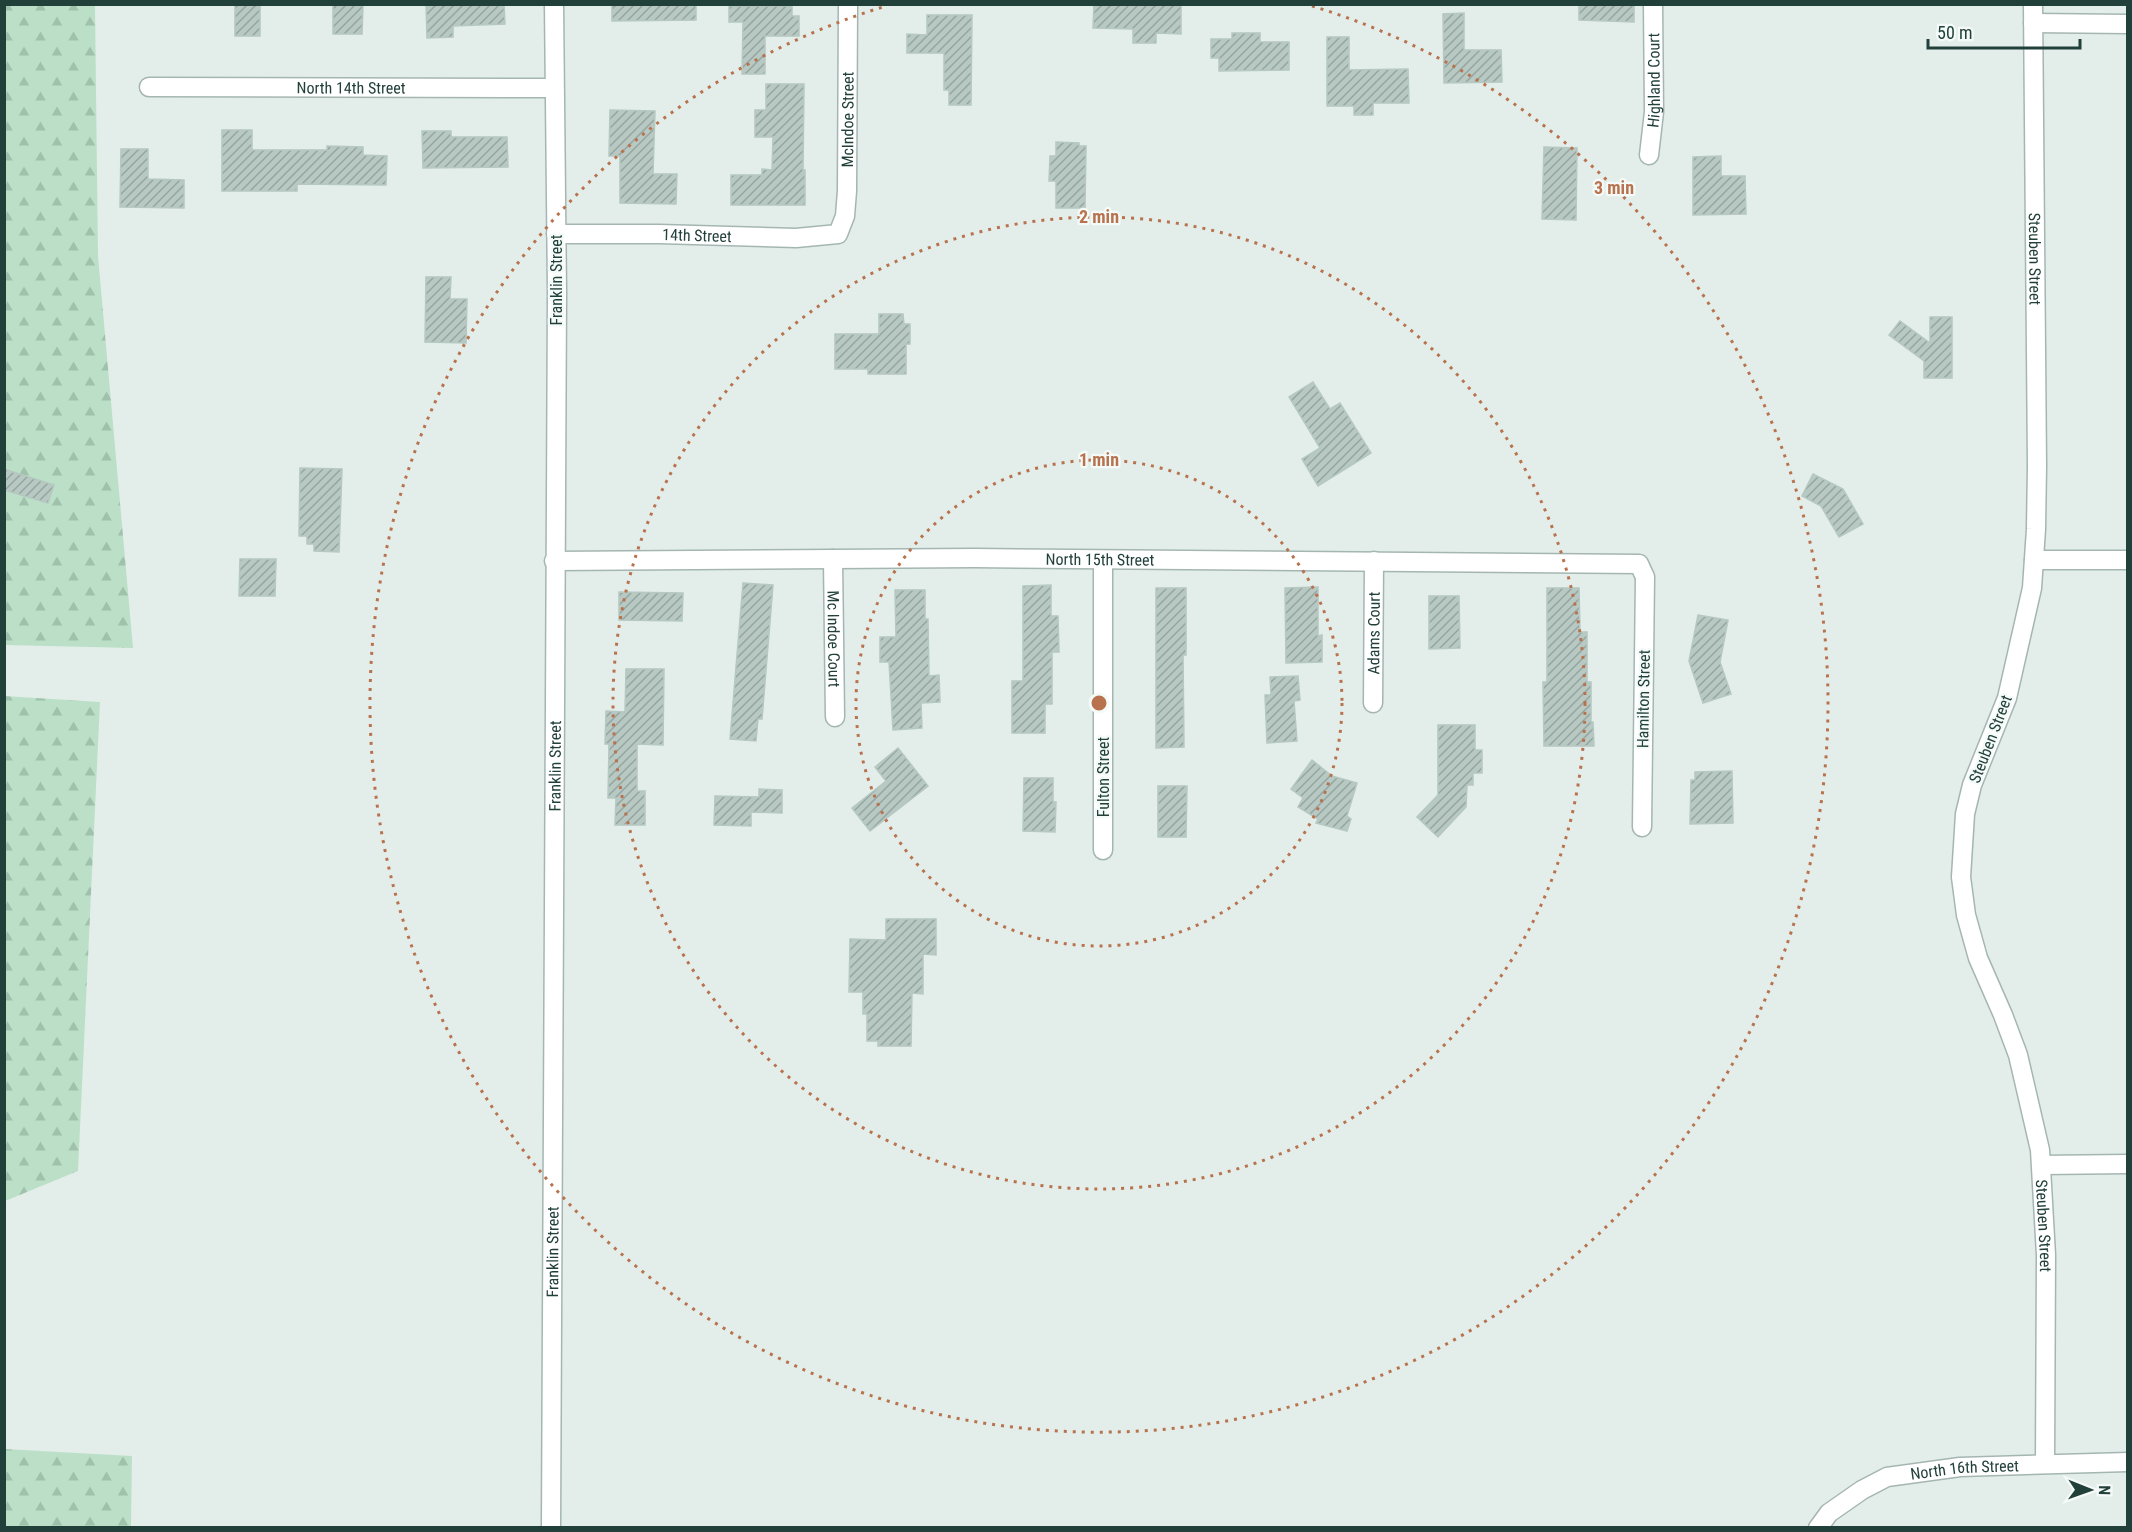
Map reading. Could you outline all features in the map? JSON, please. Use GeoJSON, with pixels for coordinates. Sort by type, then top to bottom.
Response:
{"type":"FeatureCollection","features":[{"type":"Feature","properties":{"kind":"street","name":"Franklin Street"},"geometry":{"type":"LineString","coordinates":[[551,1527],[556,234],[554,4]]}},
{"type":"Feature","properties":{"kind":"street","name":"McIndoe Street"},"geometry":{"type":"LineString","coordinates":[[838,234],[845,216],[847,191],[848,4]]}},
{"type":"Feature","properties":{"kind":"street","name":"Highland Court"},"geometry":{"type":"LineString","coordinates":[[1649,155],[1654,112],[1653,4]]}},
{"type":"Feature","properties":{"kind":"street","name":"Steuben Street"},"geometry":{"type":"LineString","coordinates":[[2033,4],[2037,466],[2032,588],[2007,698],[1972,785],[1965,814],[1961,877],[1966,915],[1978,958],[2018,1055],[2040,1150],[2046,1255],[2045,1463]]}},
{"type":"Feature","properties":{"kind":"street"},"geometry":{"type":"LineString","coordinates":[[2033,23],[2127,24]]}},
{"type":"Feature","properties":{"kind":"street","name":"North 14th Street"},"geometry":{"type":"LineString","coordinates":[[149,87],[554,88]]}},
{"type":"Feature","properties":{"kind":"street","name":"14th Street"},"geometry":{"type":"LineString","coordinates":[[556,234],[796,238],[838,234]]}},
{"type":"Feature","properties":{"kind":"street","name":"North 15th Street"},"geometry":{"type":"LineString","coordinates":[[554,561],[833,559],[1624,563],[1639,564],[1642,571]]}},
{"type":"Feature","properties":{"kind":"street","name":"Mc Indoe Court"},"geometry":{"type":"LineString","coordinates":[[833,559],[835,717]]}},
{"type":"Feature","properties":{"kind":"street","name":"Fulton Street"},"geometry":{"type":"LineString","coordinates":[[1103,560],[1103,850]]}},
{"type":"Feature","properties":{"kind":"street"},"geometry":{"type":"LineString","coordinates":[[2034,560],[2127,560]]}},
{"type":"Feature","properties":{"kind":"street","name":"Adams Court"},"geometry":{"type":"LineString","coordinates":[[1373,703],[1374,561]]}},
{"type":"Feature","properties":{"kind":"street","name":"Hamilton Street"},"geometry":{"type":"LineString","coordinates":[[1641,827],[1645,577],[1642,571]]}},
{"type":"Feature","properties":{"kind":"street"},"geometry":{"type":"LineString","coordinates":[[2042,1165],[2127,1164]]}},
{"type":"Feature","properties":{"kind":"street","name":"North 16th Street"},"geometry":{"type":"LineString","coordinates":[[1818,1527],[1829,1513],[1862,1490],[1887,1477],[1960,1467],[2127,1462]]}},
{"type":"Feature","properties":{"kind":"green space"},"geometry":{"type":"Polygon","coordinates":[[[5,5],[95,5],[98,256],[133,648],[5,645],[5,5]]]}},
{"type":"Feature","properties":{"kind":"green space"},"geometry":{"type":"Polygon","coordinates":[[[4,696],[100,702],[78,1171],[5,1201],[4,696]]]}},
{"type":"Feature","properties":{"kind":"green space"},"geometry":{"type":"Polygon","coordinates":[[[4,1449],[132,1456],[131,1527],[5,1527],[4,1449]]]}},
{"type":"Feature","properties":{"kind":"building"},"geometry":{"type":"Polygon","coordinates":[[[235,4],[260,4],[260,36],[235,36],[235,4]]]}},
{"type":"Feature","properties":{"kind":"building"},"geometry":{"type":"Polygon","coordinates":[[[333,4],[363,4],[362,34],[333,34],[333,4]]]}},
{"type":"Feature","properties":{"kind":"building"},"geometry":{"type":"Polygon","coordinates":[[[426,4],[504,4],[505,24],[453,26],[453,37],[427,38],[426,4]]]}},
{"type":"Feature","properties":{"kind":"building"},"geometry":{"type":"Polygon","coordinates":[[[612,4],[696,4],[696,20],[612,21],[612,4]]]}},
{"type":"Feature","properties":{"kind":"building"},"geometry":{"type":"Polygon","coordinates":[[[1094,4],[1181,4],[1181,34],[1156,33],[1156,43],[1133,43],[1133,29],[1093,28],[1094,4]]]}},
{"type":"Feature","properties":{"kind":"building"},"geometry":{"type":"Polygon","coordinates":[[[1579,4],[1634,4],[1634,22],[1579,20],[1579,4]]]}},
{"type":"Feature","properties":{"kind":"building"},"geometry":{"type":"Polygon","coordinates":[[[729,6],[792,6],[792,16],[799,16],[799,36],[765,36],[765,74],[742,74],[743,22],[729,22],[729,6]]]}},
{"type":"Feature","properties":{"kind":"building"},"geometry":{"type":"Polygon","coordinates":[[[1464,13],[1464,50],[1501,50],[1502,82],[1444,83],[1443,14],[1464,13]]]}},
{"type":"Feature","properties":{"kind":"building"},"geometry":{"type":"Polygon","coordinates":[[[927,15],[972,15],[971,105],[949,105],[949,90],[944,90],[944,53],[907,53],[907,34],[927,35],[927,15]]]}},
{"type":"Feature","properties":{"kind":"building"},"geometry":{"type":"Polygon","coordinates":[[[1232,33],[1260,33],[1260,42],[1289,42],[1289,70],[1219,71],[1219,58],[1211,58],[1211,39],[1232,39],[1232,33]]]}},
{"type":"Feature","properties":{"kind":"building"},"geometry":{"type":"Polygon","coordinates":[[[1327,37],[1349,37],[1349,70],[1408,69],[1409,103],[1373,103],[1373,115],[1354,115],[1354,106],[1327,106],[1327,37]]]}},
{"type":"Feature","properties":{"kind":"building"},"geometry":{"type":"Polygon","coordinates":[[[766,84],[804,84],[805,205],[731,205],[731,175],[762,175],[762,169],[772,170],[773,137],[755,137],[755,110],[766,110],[766,84]]]}},
{"type":"Feature","properties":{"kind":"building"},"geometry":{"type":"Polygon","coordinates":[[[610,110],[655,111],[653,174],[677,174],[676,204],[620,203],[620,156],[609,156],[610,110]]]}},
{"type":"Feature","properties":{"kind":"building"},"geometry":{"type":"Polygon","coordinates":[[[222,130],[252,130],[252,150],[327,150],[327,146],[363,147],[363,155],[387,156],[386,185],[297,184],[297,191],[222,191],[222,130]]]}},
{"type":"Feature","properties":{"kind":"building"},"geometry":{"type":"Polygon","coordinates":[[[422,131],[451,131],[451,137],[507,137],[508,167],[423,168],[422,131]]]}},
{"type":"Feature","properties":{"kind":"building"},"geometry":{"type":"Polygon","coordinates":[[[1056,142],[1079,143],[1079,146],[1086,146],[1085,208],[1056,208],[1056,181],[1049,181],[1050,156],[1056,156],[1056,142]]]}},
{"type":"Feature","properties":{"kind":"building"},"geometry":{"type":"Polygon","coordinates":[[[1544,147],[1577,148],[1576,220],[1542,219],[1544,147]]]}},
{"type":"Feature","properties":{"kind":"building"},"geometry":{"type":"Polygon","coordinates":[[[121,149],[148,149],[148,179],[184,180],[184,208],[120,207],[121,149]]]}},
{"type":"Feature","properties":{"kind":"building"},"geometry":{"type":"Polygon","coordinates":[[[1721,156],[1721,176],[1745,176],[1746,214],[1693,215],[1693,157],[1721,156]]]}},
{"type":"Feature","properties":{"kind":"building"},"geometry":{"type":"Polygon","coordinates":[[[426,277],[451,277],[450,299],[467,299],[466,343],[425,342],[426,277]]]}},
{"type":"Feature","properties":{"kind":"building"},"geometry":{"type":"Polygon","coordinates":[[[879,314],[903,314],[904,324],[910,324],[910,344],[906,344],[906,374],[868,374],[868,369],[835,369],[835,334],[879,334],[879,314]]]}},
{"type":"Feature","properties":{"kind":"building"},"geometry":{"type":"Polygon","coordinates":[[[1930,317],[1952,317],[1952,378],[1924,378],[1924,361],[1889,335],[1900,321],[1930,343],[1930,317]]]}},
{"type":"Feature","properties":{"kind":"building"},"geometry":{"type":"Polygon","coordinates":[[[1313,382],[1330,409],[1340,403],[1371,453],[1318,486],[1302,459],[1320,448],[1289,397],[1313,382]]]}},
{"type":"Feature","properties":{"kind":"building"},"geometry":{"type":"Polygon","coordinates":[[[300,468],[342,469],[339,552],[314,551],[314,544],[307,544],[307,536],[299,536],[300,468]]]}},
{"type":"Feature","properties":{"kind":"building"},"geometry":{"type":"Polygon","coordinates":[[[4,469],[54,485],[48,503],[4,490],[4,469]]]}},
{"type":"Feature","properties":{"kind":"building"},"geometry":{"type":"Polygon","coordinates":[[[1813,474],[1843,489],[1863,524],[1839,537],[1821,506],[1802,496],[1813,474]]]}},
{"type":"Feature","properties":{"kind":"building"},"geometry":{"type":"Polygon","coordinates":[[[240,559],[276,559],[275,596],[239,596],[240,559]]]}},
{"type":"Feature","properties":{"kind":"building"},"geometry":{"type":"Polygon","coordinates":[[[743,583],[773,585],[762,719],[758,719],[756,741],[730,739],[743,583]]]}},
{"type":"Feature","properties":{"kind":"building"},"geometry":{"type":"Polygon","coordinates":[[[1051,585],[1051,616],[1058,616],[1059,652],[1052,652],[1052,704],[1045,704],[1045,733],[1012,733],[1012,681],[1023,681],[1023,586],[1051,585]]]}},
{"type":"Feature","properties":{"kind":"building"},"geometry":{"type":"Polygon","coordinates":[[[1318,587],[1318,636],[1322,635],[1322,662],[1286,663],[1285,588],[1318,587]]]}},
{"type":"Feature","properties":{"kind":"building"},"geometry":{"type":"Polygon","coordinates":[[[1156,588],[1186,588],[1186,655],[1183,655],[1184,747],[1156,748],[1156,588]]]}},
{"type":"Feature","properties":{"kind":"building"},"geometry":{"type":"Polygon","coordinates":[[[1547,588],[1579,588],[1580,632],[1587,632],[1587,682],[1591,682],[1591,722],[1593,722],[1594,746],[1544,746],[1543,682],[1547,682],[1547,588]]]}},
{"type":"Feature","properties":{"kind":"building"},"geometry":{"type":"Polygon","coordinates":[[[895,590],[925,590],[929,676],[939,675],[940,702],[921,703],[922,728],[893,730],[889,662],[880,662],[880,637],[896,637],[895,590]]]}},
{"type":"Feature","properties":{"kind":"building"},"geometry":{"type":"Polygon","coordinates":[[[619,592],[683,593],[682,621],[619,620],[619,592]]]}},
{"type":"Feature","properties":{"kind":"building"},"geometry":{"type":"Polygon","coordinates":[[[1429,596],[1459,596],[1460,648],[1429,649],[1429,596]]]}},
{"type":"Feature","properties":{"kind":"building"},"geometry":{"type":"Polygon","coordinates":[[[1698,615],[1728,620],[1720,662],[1731,694],[1703,703],[1689,661],[1698,615]]]}},
{"type":"Feature","properties":{"kind":"building"},"geometry":{"type":"Polygon","coordinates":[[[626,669],[664,669],[663,745],[637,744],[637,791],[645,791],[645,825],[615,825],[616,798],[608,798],[609,744],[605,744],[606,711],[625,712],[626,669]]]}},
{"type":"Feature","properties":{"kind":"building"},"geometry":{"type":"Polygon","coordinates":[[[1298,676],[1300,700],[1294,701],[1297,741],[1267,743],[1265,695],[1271,695],[1270,677],[1298,676]]]}},
{"type":"Feature","properties":{"kind":"building"},"geometry":{"type":"Polygon","coordinates":[[[1438,725],[1475,725],[1475,750],[1482,750],[1482,773],[1473,773],[1473,785],[1467,785],[1466,807],[1438,837],[1417,817],[1438,795],[1438,725]]]}},
{"type":"Feature","properties":{"kind":"building"},"geometry":{"type":"Polygon","coordinates":[[[898,748],[928,786],[870,831],[852,808],[886,781],[875,767],[898,748]]]}},
{"type":"Feature","properties":{"kind":"building"},"geometry":{"type":"Polygon","coordinates":[[[1312,760],[1332,776],[1357,783],[1347,816],[1351,819],[1347,831],[1316,823],[1318,819],[1298,807],[1303,798],[1291,789],[1312,760]]]}},
{"type":"Feature","properties":{"kind":"building"},"geometry":{"type":"Polygon","coordinates":[[[1732,771],[1733,823],[1690,824],[1691,780],[1695,780],[1695,772],[1732,771]]]}},
{"type":"Feature","properties":{"kind":"building"},"geometry":{"type":"Polygon","coordinates":[[[1024,778],[1053,778],[1053,802],[1056,802],[1055,832],[1023,831],[1024,778]]]}},
{"type":"Feature","properties":{"kind":"building"},"geometry":{"type":"Polygon","coordinates":[[[1158,786],[1187,786],[1186,837],[1158,837],[1158,786]]]}},
{"type":"Feature","properties":{"kind":"building"},"geometry":{"type":"Polygon","coordinates":[[[759,789],[782,790],[782,813],[751,812],[751,826],[714,825],[715,796],[759,797],[759,789]]]}},
{"type":"Feature","properties":{"kind":"building"},"geometry":{"type":"Polygon","coordinates":[[[886,919],[936,919],[936,955],[923,954],[923,994],[912,993],[911,1046],[878,1046],[878,1041],[867,1041],[867,1014],[863,1014],[863,992],[849,992],[850,939],[886,940],[886,919]]]}}]}
